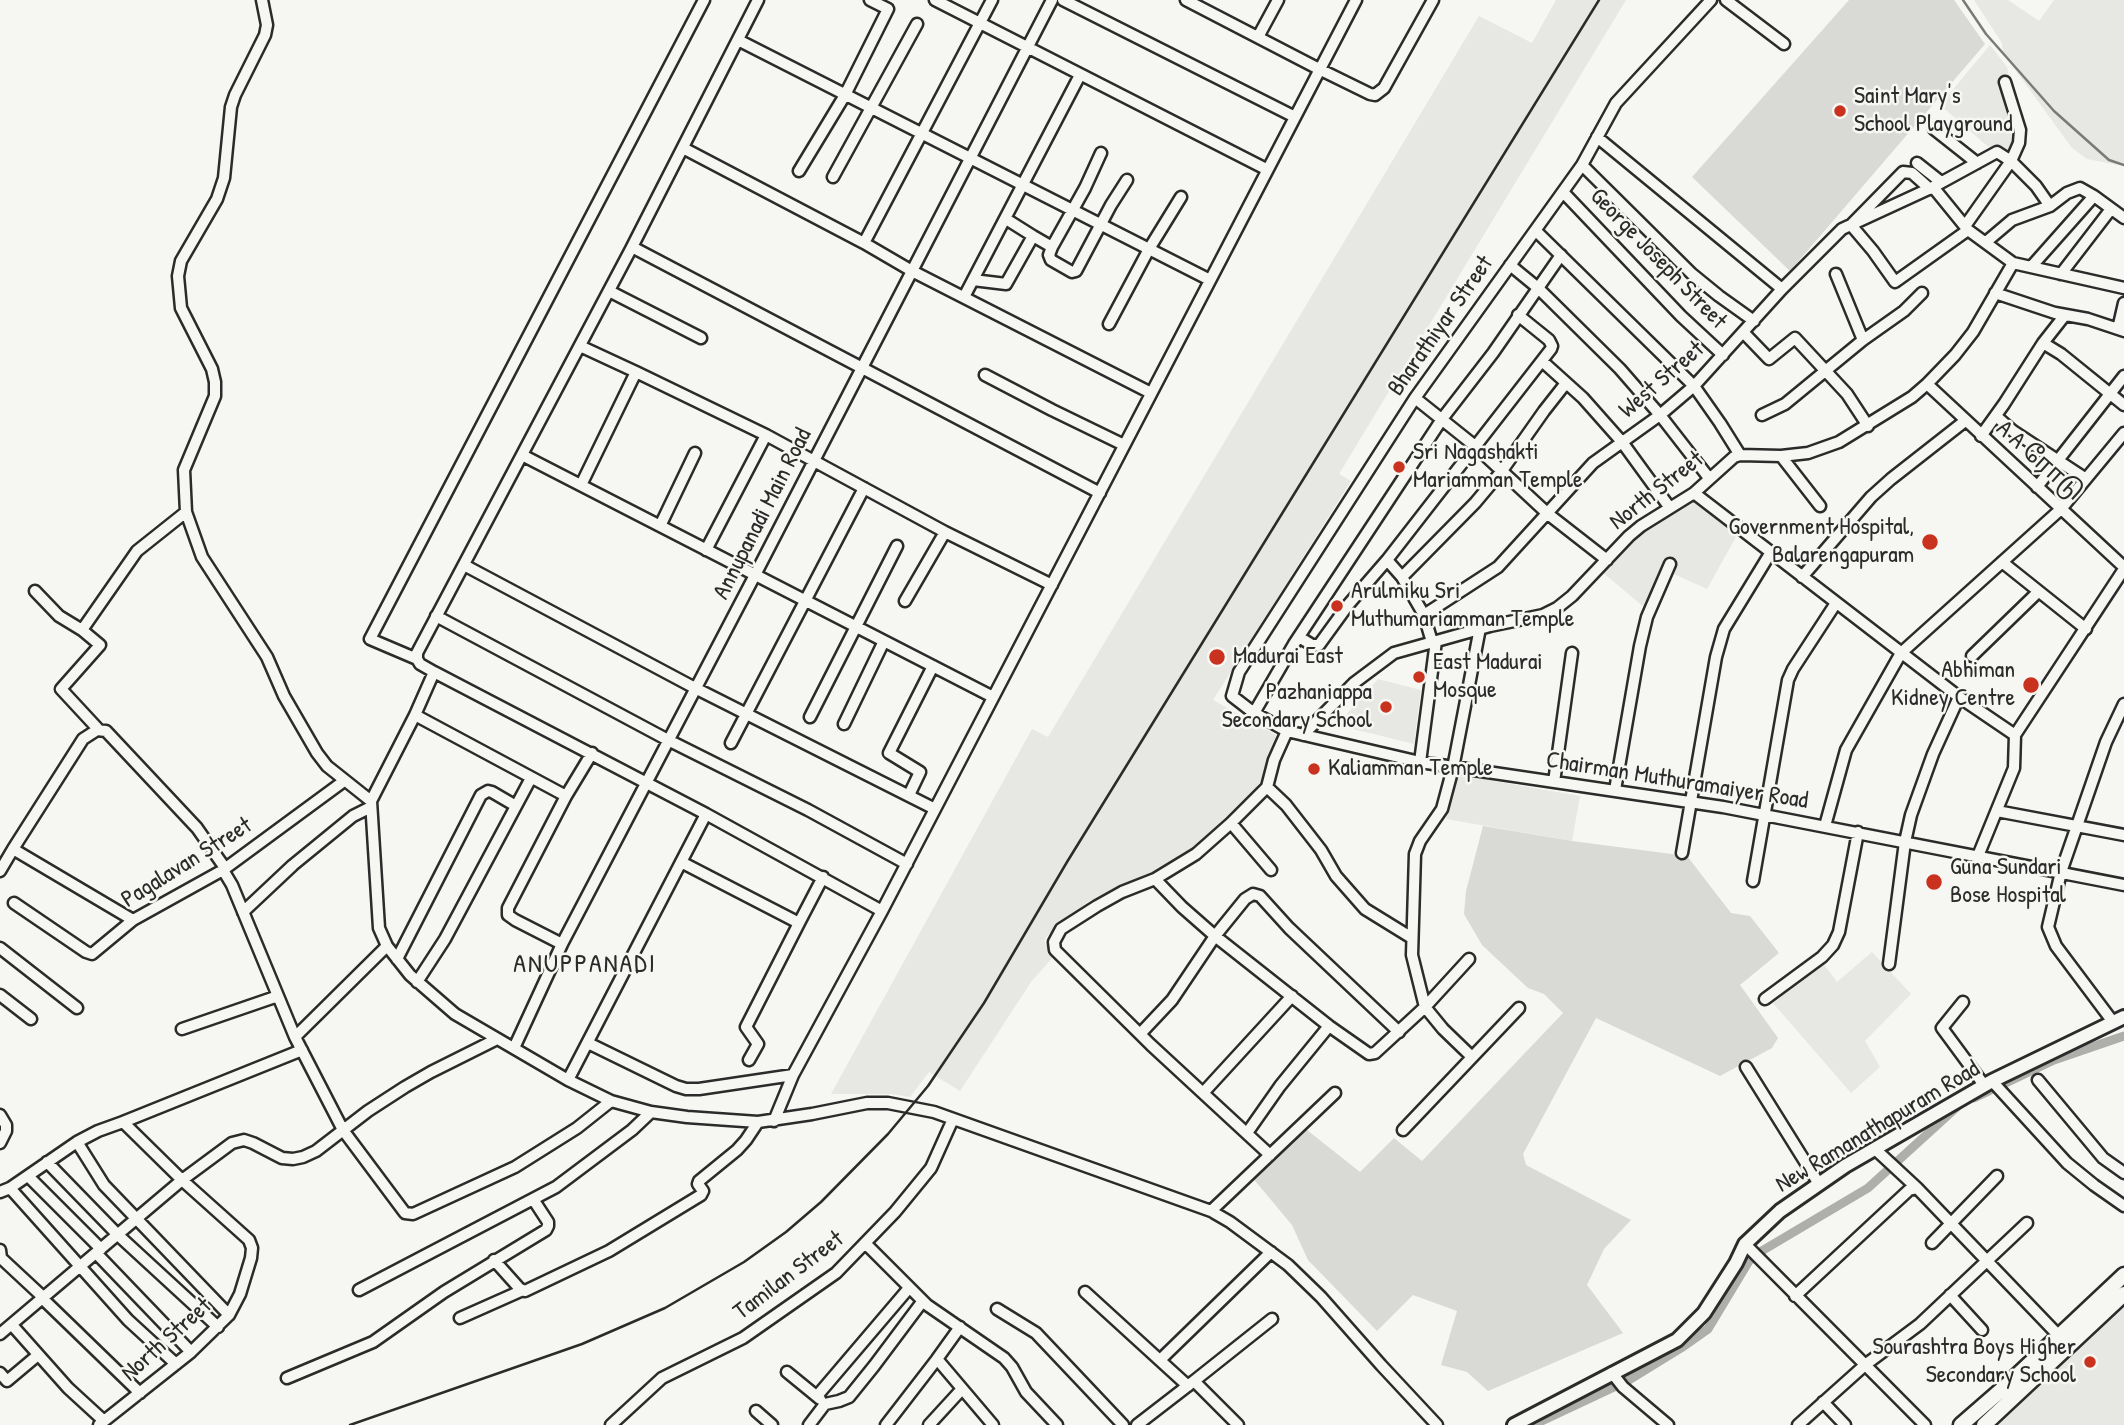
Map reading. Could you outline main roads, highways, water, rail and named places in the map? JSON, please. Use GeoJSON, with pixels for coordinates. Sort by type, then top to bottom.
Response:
{"type":"FeatureCollection","features":[{"type":"Feature","properties":{"kind":"highway"},"geometry":{"type":"LineString","coordinates":[[1961,1425],[2124,1275]]}},
{"type":"Feature","properties":{"kind":"highway"},"geometry":{"type":"LineString","coordinates":[[1984,1425],[2124,1294]]}},
{"type":"Feature","properties":{"kind":"main road","name":"New Ramanathapuram Road"},"geometry":{"type":"LineString","coordinates":[[1514,1425],[1536,1420],[1618,1380],[1677,1339],[1704,1313],[1736,1263],[1752,1251],[1780,1211],[1819,1184],[1875,1149],[2119,1019]]}},
{"type":"Feature","properties":{"kind":"waterway"},"geometry":{"type":"LineString","coordinates":[[1963,0],[1986,34],[2054,111],[2109,160],[2124,165]]}},
{"type":"Feature","properties":{"kind":"waterway"},"geometry":{"type":"LineString","coordinates":[[1974,1098],[2054,1060],[2124,1036]]}},
{"type":"Feature","properties":{"kind":"waterway"},"geometry":{"type":"LineString","coordinates":[[1533,1425],[1629,1380],[1708,1329],[1749,1261],[1868,1188],[1958,1106]]}},
{"type":"Feature","properties":{"kind":"railway"},"geometry":{"type":"LineString","coordinates":[[350,1425],[582,1344],[665,1308],[744,1262],[786,1232],[821,1202],[888,1134],[928,1086],[984,1003],[1067,862],[1599,0]]}},
{"type":"Feature","properties":{"kind":"place","name":"Saint Mary's School Playground"},"geometry":{"type":"Point","coordinates":[1840,111]}},
{"type":"Feature","properties":{"kind":"place","name":"Sri Nagashakti Mariamman Temple"},"geometry":{"type":"Point","coordinates":[1399,467]}},
{"type":"Feature","properties":{"kind":"place","name":"Government Hospital, Balarengapuram"},"geometry":{"type":"Point","coordinates":[1930,542]}},
{"type":"Feature","properties":{"kind":"place","name":"Arulmiku Sri Muthumariamman Temple"},"geometry":{"type":"Point","coordinates":[1337,606]}},
{"type":"Feature","properties":{"kind":"place","name":"Madurai East"},"geometry":{"type":"Point","coordinates":[1217,657]}},
{"type":"Feature","properties":{"kind":"place","name":"East Madurai Mosque"},"geometry":{"type":"Point","coordinates":[1419,677]}},
{"type":"Feature","properties":{"kind":"place","name":"Abhiman Kidney Centre"},"geometry":{"type":"Point","coordinates":[2031,685]}},
{"type":"Feature","properties":{"kind":"place","name":"Pazhaniappa Secondary School"},"geometry":{"type":"Point","coordinates":[1386,707]}},
{"type":"Feature","properties":{"kind":"place","name":"Kaliamman Temple"},"geometry":{"type":"Point","coordinates":[1314,769]}},
{"type":"Feature","properties":{"kind":"place","name":"Guna Sundari Bose Hospital"},"geometry":{"type":"Point","coordinates":[1934,882]}},
{"type":"Feature","properties":{"kind":"place","name":"Sourashtra Boys Higher Secondary School"},"geometry":{"type":"Point","coordinates":[2090,1362]}},
{"type":"Feature","properties":{"kind":"district","name":"ANUPPANADI"},"geometry":{"type":"Point","coordinates":[585,965]}}]}
